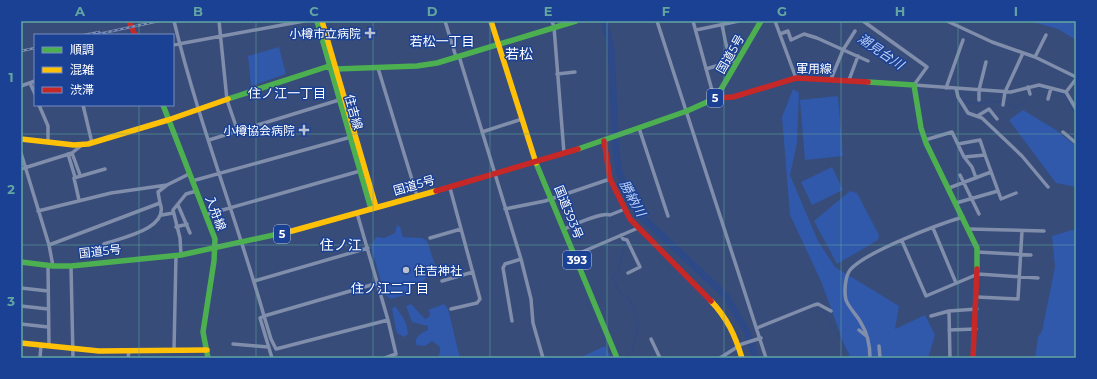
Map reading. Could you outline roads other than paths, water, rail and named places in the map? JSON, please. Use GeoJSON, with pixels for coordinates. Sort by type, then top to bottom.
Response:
{"type":"FeatureCollection","features":[{"type":"Feature","properties":{"kind":"main road"},"geometry":{"type":"LineString","coordinates":[[130,21],[133,34]]}},
{"type":"Feature","properties":{"kind":"main road","name":"住吉線"},"geometry":{"type":"LineString","coordinates":[[317,21],[339,100],[353,137],[360,171],[373,208]]}},
{"type":"Feature","properties":{"kind":"main road","name":"住吉線"},"geometry":{"type":"LineString","coordinates":[[322,21],[373,208]]}},
{"type":"Feature","properties":{"kind":"main road","name":"国道393号"},"geometry":{"type":"LineString","coordinates":[[491,21],[536,163],[617,358]]}},
{"type":"Feature","properties":{"kind":"main road"},"geometry":{"type":"LineString","coordinates":[[21,139],[82,145],[92,143],[168,120],[310,71],[329,67],[378,68],[417,66],[437,63],[498,44],[553,24],[576,21]]}},
{"type":"Feature","properties":{"kind":"main road","name":"国道5号"},"geometry":{"type":"LineString","coordinates":[[21,262],[50,266],[71,266],[215,250],[243,244],[536,163],[604,141],[687,111],[716,98],[735,62],[761,21]]}},
{"type":"Feature","properties":{"kind":"main road","name":"軍用線"},"geometry":{"type":"LineString","coordinates":[[716,98],[733,97],[796,78],[914,85]]}},
{"type":"Feature","properties":{"kind":"main road"},"geometry":{"type":"LineString","coordinates":[[914,85],[925,140],[976,242],[978,274],[976,329],[973,358]]}},
{"type":"Feature","properties":{"kind":"main road","name":"入舟線"},"geometry":{"type":"LineString","coordinates":[[163,106],[214,239],[215,250],[204,324],[208,358]]}},
{"type":"Feature","properties":{"kind":"main road"},"geometry":{"type":"LineString","coordinates":[[604,141],[610,179],[625,209],[638,228],[687,275],[723,314],[740,345],[742,358]]}},
{"type":"Feature","properties":{"kind":"main road"},"geometry":{"type":"LineString","coordinates":[[21,343],[73,349],[129,351],[207,350]]}},
{"type":"Feature","properties":{"kind":"street"},"geometry":{"type":"LineString","coordinates":[[174,21],[198,110],[243,244],[271,339],[276,349],[388,320]]}},
{"type":"Feature","properties":{"kind":"street"},"geometry":{"type":"LineString","coordinates":[[219,21],[227,100],[238,132]]}},
{"type":"Feature","properties":{"kind":"street"},"geometry":{"type":"LineString","coordinates":[[174,44],[179,42],[304,21]]}},
{"type":"Feature","properties":{"kind":"street"},"geometry":{"type":"LineString","coordinates":[[445,21],[482,132],[521,259],[531,300],[533,323],[543,358]]}},
{"type":"Feature","properties":{"kind":"street"},"geometry":{"type":"LineString","coordinates":[[657,21],[766,358]]}},
{"type":"Feature","properties":{"kind":"street"},"geometry":{"type":"LineString","coordinates":[[693,21],[713,94],[716,98]]}},
{"type":"Feature","properties":{"kind":"street"},"geometry":{"type":"LineString","coordinates":[[696,30],[722,26],[739,21]]}},
{"type":"Feature","properties":{"kind":"street"},"geometry":{"type":"LineString","coordinates":[[775,21],[796,78]]}},
{"type":"Feature","properties":{"kind":"street"},"geometry":{"type":"LineString","coordinates":[[863,21],[927,67],[914,85]]}},
{"type":"Feature","properties":{"kind":"street"},"geometry":{"type":"LineString","coordinates":[[947,21],[992,42],[1035,57],[1076,78],[1066,92]]}},
{"type":"Feature","properties":{"kind":"street"},"geometry":{"type":"LineString","coordinates":[[553,24],[564,153]]}},
{"type":"Feature","properties":{"kind":"street"},"geometry":{"type":"LineString","coordinates":[[706,69],[735,62],[722,26]]}},
{"type":"Feature","properties":{"kind":"street"},"geometry":{"type":"LineString","coordinates":[[780,34],[788,31],[792,40],[804,34],[817,38],[868,61]]}},
{"type":"Feature","properties":{"kind":"street"},"geometry":{"type":"LineString","coordinates":[[830,79],[843,50],[854,33]]}},
{"type":"Feature","properties":{"kind":"street"},"geometry":{"type":"LineString","coordinates":[[1035,57],[1046,35]]}},
{"type":"Feature","properties":{"kind":"street"},"geometry":{"type":"LineString","coordinates":[[946,88],[963,40]]}},
{"type":"Feature","properties":{"kind":"street"},"geometry":{"type":"LineString","coordinates":[[1003,103],[1005,92],[1023,52]]}},
{"type":"Feature","properties":{"kind":"street"},"geometry":{"type":"LineString","coordinates":[[849,80],[858,56]]}},
{"type":"Feature","properties":{"kind":"street"},"geometry":{"type":"LineString","coordinates":[[979,100],[979,90],[986,62]]}},
{"type":"Feature","properties":{"kind":"street"},"geometry":{"type":"LineString","coordinates":[[378,68],[417,196]]}},
{"type":"Feature","properties":{"kind":"street"},"geometry":{"type":"LineString","coordinates":[[557,74],[575,72]]}},
{"type":"Feature","properties":{"kind":"street"},"geometry":{"type":"LineString","coordinates":[[21,86],[34,81]]}},
{"type":"Feature","properties":{"kind":"street"},"geometry":{"type":"LineString","coordinates":[[30,83],[34,92]]}},
{"type":"Feature","properties":{"kind":"street"},"geometry":{"type":"LineString","coordinates":[[914,85],[1005,92],[1029,91],[1033,87],[1066,92]]}},
{"type":"Feature","properties":{"kind":"street"},"geometry":{"type":"LineString","coordinates":[[956,88],[958,97],[968,113],[974,116],[980,115],[989,109],[997,119]]}},
{"type":"Feature","properties":{"kind":"street"},"geometry":{"type":"LineString","coordinates":[[1048,98],[1050,89]]}},
{"type":"Feature","properties":{"kind":"street"},"geometry":{"type":"LineString","coordinates":[[1066,92],[1076,110]]}},
{"type":"Feature","properties":{"kind":"street"},"geometry":{"type":"LineString","coordinates":[[209,140],[339,100]]}},
{"type":"Feature","properties":{"kind":"street"},"geometry":{"type":"LineString","coordinates":[[39,106],[48,126],[48,142]]}},
{"type":"Feature","properties":{"kind":"street"},"geometry":{"type":"LineString","coordinates":[[82,106],[92,143]]}},
{"type":"Feature","properties":{"kind":"street"},"geometry":{"type":"LineString","coordinates":[[980,115],[1022,156],[1048,187]]}},
{"type":"Feature","properties":{"kind":"street"},"geometry":{"type":"LineString","coordinates":[[482,132],[522,120]]}},
{"type":"Feature","properties":{"kind":"street"},"geometry":{"type":"LineString","coordinates":[[639,128],[668,216]]}},
{"type":"Feature","properties":{"kind":"street"},"geometry":{"type":"LineString","coordinates":[[925,140],[952,132],[964,157],[972,167],[976,178]]}},
{"type":"Feature","properties":{"kind":"street"},"geometry":{"type":"LineString","coordinates":[[1063,132],[1076,143]]}},
{"type":"Feature","properties":{"kind":"street"},"geometry":{"type":"LineString","coordinates":[[192,181],[220,175],[353,137]]}},
{"type":"Feature","properties":{"kind":"street"},"geometry":{"type":"LineString","coordinates":[[958,144],[980,140],[1001,199],[1016,193]]}},
{"type":"Feature","properties":{"kind":"street"},"geometry":{"type":"LineString","coordinates":[[21,169],[70,153],[82,145]]}},
{"type":"Feature","properties":{"kind":"street"},"geometry":{"type":"LineString","coordinates":[[21,153],[49,245],[49,346]]}},
{"type":"Feature","properties":{"kind":"street"},"geometry":{"type":"LineString","coordinates":[[70,153],[80,176]]}},
{"type":"Feature","properties":{"kind":"street"},"geometry":{"type":"LineString","coordinates":[[70,153],[75,177],[74,179],[80,200]]}},
{"type":"Feature","properties":{"kind":"street"},"geometry":{"type":"LineString","coordinates":[[964,157],[985,155]]}},
{"type":"Feature","properties":{"kind":"street"},"geometry":{"type":"LineString","coordinates":[[75,177],[105,169]]}},
{"type":"Feature","properties":{"kind":"street"},"geometry":{"type":"LineString","coordinates":[[205,215],[360,171]]}},
{"type":"Feature","properties":{"kind":"street"},"geometry":{"type":"LineString","coordinates":[[949,188],[991,172]]}},
{"type":"Feature","properties":{"kind":"street"},"geometry":{"type":"LineString","coordinates":[[162,215],[158,192],[167,185],[189,174]]}},
{"type":"Feature","properties":{"kind":"street"},"geometry":{"type":"LineString","coordinates":[[960,175],[980,214]]}},
{"type":"Feature","properties":{"kind":"street"},"geometry":{"type":"LineString","coordinates":[[505,209],[552,199],[610,179]]}},
{"type":"Feature","properties":{"kind":"street"},"geometry":{"type":"LineString","coordinates":[[38,211],[118,192],[167,185]]}},
{"type":"Feature","properties":{"kind":"street"},"geometry":{"type":"LineString","coordinates":[[450,186],[480,299],[477,302],[451,309]]}},
{"type":"Feature","properties":{"kind":"street"},"geometry":{"type":"LineString","coordinates":[[174,350],[179,255],[173,213],[174,208],[186,194],[196,191]]}},
{"type":"Feature","properties":{"kind":"street"},"geometry":{"type":"LineString","coordinates":[[956,203],[998,191]]}},
{"type":"Feature","properties":{"kind":"street"},"geometry":{"type":"LineString","coordinates":[[49,245],[160,203]]}},
{"type":"Feature","properties":{"kind":"street"},"geometry":{"type":"LineString","coordinates":[[178,205],[190,233]]}},
{"type":"Feature","properties":{"kind":"street"},"geometry":{"type":"LineString","coordinates":[[564,229],[625,209]]}},
{"type":"Feature","properties":{"kind":"street"},"geometry":{"type":"LineString","coordinates":[[104,244],[147,230],[162,215],[173,213]]}},
{"type":"Feature","properties":{"kind":"street"},"geometry":{"type":"LineString","coordinates":[[357,213],[378,283],[396,354],[385,358]]}},
{"type":"Feature","properties":{"kind":"street"},"geometry":{"type":"LineString","coordinates":[[870,358],[870,343],[862,323],[846,301],[847,278],[850,271],[859,262],[902,241],[963,217]]}},
{"type":"Feature","properties":{"kind":"street"},"geometry":{"type":"LineString","coordinates":[[176,227],[187,224]]}},
{"type":"Feature","properties":{"kind":"street"},"geometry":{"type":"LineString","coordinates":[[575,254],[638,228]]}},
{"type":"Feature","properties":{"kind":"street"},"geometry":{"type":"LineString","coordinates":[[933,228],[956,283]]}},
{"type":"Feature","properties":{"kind":"street"},"geometry":{"type":"LineString","coordinates":[[430,238],[461,229]]}},
{"type":"Feature","properties":{"kind":"street"},"geometry":{"type":"LineString","coordinates":[[969,229],[1044,231]]}},
{"type":"Feature","properties":{"kind":"street"},"geometry":{"type":"LineString","coordinates":[[977,297],[1018,299],[1022,231]]}},
{"type":"Feature","properties":{"kind":"street"},"geometry":{"type":"LineString","coordinates":[[621,235],[623,239],[627,240],[640,266],[628,273]]}},
{"type":"Feature","properties":{"kind":"street"},"geometry":{"type":"LineString","coordinates":[[902,241],[926,296],[978,274],[1038,278]]}},
{"type":"Feature","properties":{"kind":"street"},"geometry":{"type":"LineString","coordinates":[[254,281],[368,248]]}},
{"type":"Feature","properties":{"kind":"street"},"geometry":{"type":"LineString","coordinates":[[977,252],[1031,255]]}},
{"type":"Feature","properties":{"kind":"street"},"geometry":{"type":"LineString","coordinates":[[512,321],[504,268],[505,264],[521,259]]}},
{"type":"Feature","properties":{"kind":"street"},"geometry":{"type":"LineString","coordinates":[[71,266],[72,358]]}},
{"type":"Feature","properties":{"kind":"street"},"geometry":{"type":"LineString","coordinates":[[442,281],[473,272]]}},
{"type":"Feature","properties":{"kind":"street"},"geometry":{"type":"LineString","coordinates":[[272,358],[260,318],[378,283]]}},
{"type":"Feature","properties":{"kind":"street"},"geometry":{"type":"LineString","coordinates":[[21,288],[48,290]]}},
{"type":"Feature","properties":{"kind":"street"},"geometry":{"type":"LineString","coordinates":[[757,328],[818,304],[831,311]]}},
{"type":"Feature","properties":{"kind":"street"},"geometry":{"type":"LineString","coordinates":[[21,306],[48,309]]}},
{"type":"Feature","properties":{"kind":"street"},"geometry":{"type":"LineString","coordinates":[[931,316],[949,311],[977,309]]}},
{"type":"Feature","properties":{"kind":"street"},"geometry":{"type":"LineString","coordinates":[[949,311],[950,358]]}},
{"type":"Feature","properties":{"kind":"street"},"geometry":{"type":"LineString","coordinates":[[21,324],[48,327]]}},
{"type":"Feature","properties":{"kind":"street"},"geometry":{"type":"LineString","coordinates":[[949,330],[976,329]]}},
{"type":"Feature","properties":{"kind":"street"},"geometry":{"type":"LineString","coordinates":[[859,330],[867,337]]}},
{"type":"Feature","properties":{"kind":"street"},"geometry":{"type":"LineString","coordinates":[[651,339],[660,358]]}},
{"type":"Feature","properties":{"kind":"street"},"geometry":{"type":"LineString","coordinates":[[720,358],[740,345],[760,339]]}},
{"type":"Feature","properties":{"kind":"street"},"geometry":{"type":"LineString","coordinates":[[234,344],[268,347]]}},
{"type":"Feature","properties":{"kind":"street"},"geometry":{"type":"LineString","coordinates":[[40,358],[41,345]]}},
{"type":"Feature","properties":{"kind":"street"},"geometry":{"type":"LineString","coordinates":[[879,346],[880,358]]}},
{"type":"Feature","properties":{"kind":"street"},"geometry":{"type":"LineString","coordinates":[[128,358],[129,351]]}},
{"type":"Feature","properties":{"kind":"waterway","name":"勝納川"},"geometry":{"type":"LineString","coordinates":[[604,21],[611,47],[616,152],[619,171],[628,194],[641,216],[726,296],[746,330],[756,358]]}},
{"type":"Feature","properties":{"kind":"waterway","name":"潮見台川"},"geometry":{"type":"LineString","coordinates":[[725,26],[749,21]]}},
{"type":"Feature","properties":{"kind":"waterway","name":"潮見台川"},"geometry":{"type":"LineString","coordinates":[[832,21],[852,32]]}},
{"type":"Feature","properties":{"kind":"waterway","name":"潮見台川"},"geometry":{"type":"LineString","coordinates":[[698,31],[721,27]]}},
{"type":"Feature","properties":{"kind":"waterway","name":"潮見台川"},"geometry":{"type":"LineString","coordinates":[[855,34],[878,47],[909,70]]}},
{"type":"Feature","properties":{"kind":"waterway","name":"潮見台川"},"geometry":{"type":"LineString","coordinates":[[1039,87],[1049,90]]}},
{"type":"Feature","properties":{"kind":"waterway","name":"潮見台川"},"geometry":{"type":"LineString","coordinates":[[1052,90],[1064,94],[1076,116]]}},
{"type":"Feature","properties":{"kind":"waterway","name":"潮見台川"},"geometry":{"type":"LineString","coordinates":[[1005,102],[1017,108],[1022,105],[1029,93]]}},
{"type":"Feature","properties":{"kind":"waterway","name":"潮見台川"},"geometry":{"type":"LineString","coordinates":[[961,98],[975,104],[1002,102]]}},
{"type":"Feature","properties":{"kind":"waterway"},"geometry":{"type":"LineString","coordinates":[[148,251],[148,243],[151,236]]}},
{"type":"Feature","properties":{"kind":"waterway"},"geometry":{"type":"LineString","coordinates":[[625,242],[618,271],[612,277],[620,293],[629,298],[639,321],[633,350],[626,356]]}},
{"type":"Feature","properties":{"kind":"waterway"},"geometry":{"type":"LineString","coordinates":[[823,310],[851,358]]}},
{"type":"Feature","properties":{"kind":"waterway","name":"勝納川"},"geometry":{"type":"LineString","coordinates":[[746,330],[750,328]]}},
{"type":"Feature","properties":{"kind":"railway"},"geometry":{"type":"LineString","coordinates":[[99,34],[159,21]]}},
{"type":"Feature","properties":{"kind":"railway"},"geometry":{"type":"LineString","coordinates":[[89,34],[99,32]]}},
{"type":"Feature","properties":{"kind":"railway"},"geometry":{"type":"LineString","coordinates":[[21,51],[34,48]]}},
{"type":"Feature","properties":{"kind":"place","name":"小樽市立病院"},"geometry":{"type":"Point","coordinates":[370,33]}},
{"type":"Feature","properties":{"kind":"place","name":"小樽協会病院"},"geometry":{"type":"Point","coordinates":[304,130]}},
{"type":"Feature","properties":{"kind":"place","name":"住吉神社"},"geometry":{"type":"Point","coordinates":[406,270]}},
{"type":"Feature","properties":{"kind":"district","name":"若松一丁目"},"geometry":{"type":"Point","coordinates":[442,41]}},
{"type":"Feature","properties":{"kind":"district","name":"若松"},"geometry":{"type":"Point","coordinates":[519,54]}},
{"type":"Feature","properties":{"kind":"district","name":"住ノ江一丁目"},"geometry":{"type":"Point","coordinates":[287,93]}},
{"type":"Feature","properties":{"kind":"district","name":"住ノ江"},"geometry":{"type":"Point","coordinates":[341,245]}},
{"type":"Feature","properties":{"kind":"district","name":"住ノ江二丁目"},"geometry":{"type":"Point","coordinates":[390,288]}}]}
